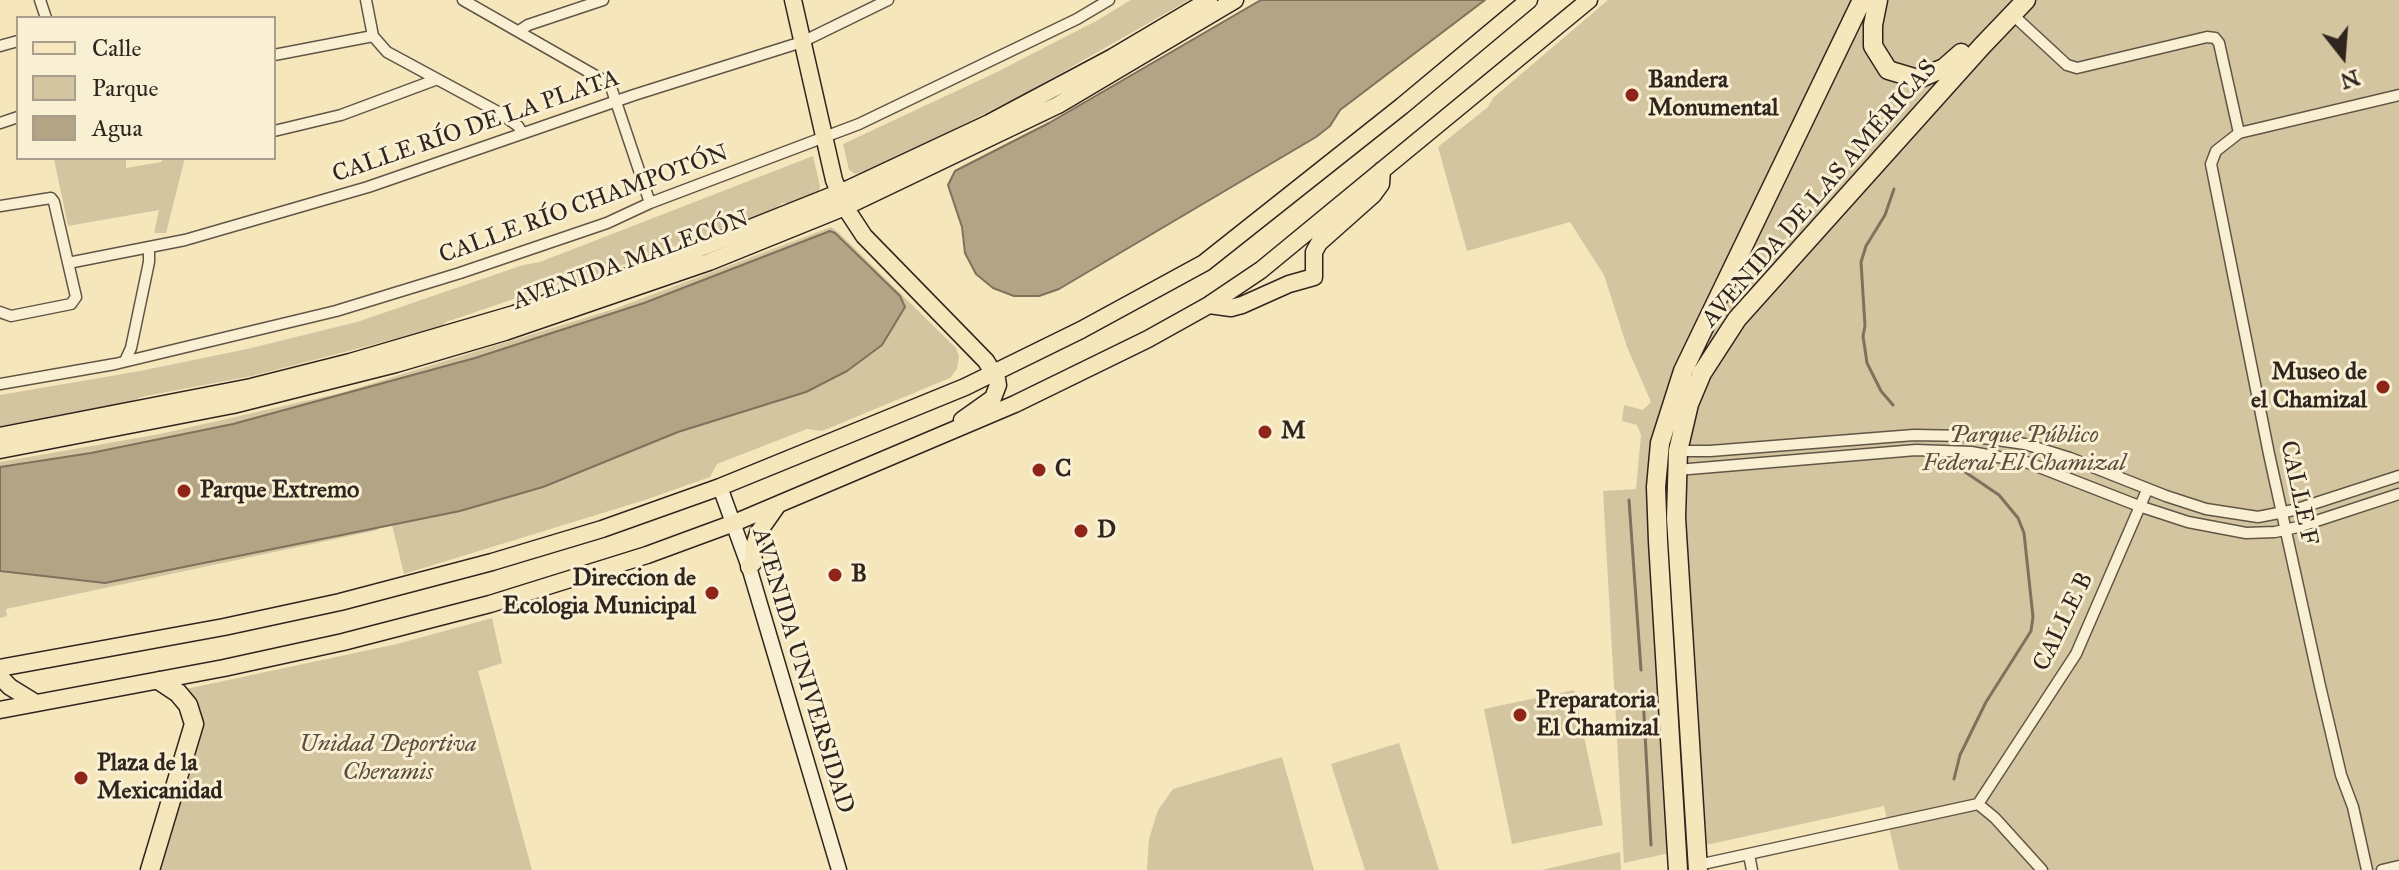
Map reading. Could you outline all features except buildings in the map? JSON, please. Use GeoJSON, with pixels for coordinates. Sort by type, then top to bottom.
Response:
{"type":"FeatureCollection","features":[{"type":"Feature","properties":{"kind":"highway","name":"AVENIDA DE LAS AMÉRICAS"},"geometry":{"type":"LineString","coordinates":[[1698,867],[1676,518],[1678,460],[1689,404],[1702,373],[1737,319],[2026,0]]}},
{"type":"Feature","properties":{"kind":"highway","name":"AVENIDA DE LAS AMÉRICAS"},"geometry":{"type":"LineString","coordinates":[[1678,869],[1657,516],[1660,443],[1683,371],[1852,21],[1874,1]]}},
{"type":"Feature","properties":{"kind":"highway"},"geometry":{"type":"LineString","coordinates":[[1874,1],[1873,46],[1888,70],[1918,79],[1944,68],[1960,54],[1982,46]]}},
{"type":"Feature","properties":{"kind":"highway"},"geometry":{"type":"LineString","coordinates":[[150,870],[194,724],[188,705],[178,693],[160,681]]}},
{"type":"Feature","properties":{"kind":"highway"},"geometry":{"type":"LineString","coordinates":[[1671,749],[1681,796],[1685,853],[1690,862],[1698,867]]}},
{"type":"Feature","properties":{"kind":"main road"},"geometry":{"type":"LineString","coordinates":[[793,0],[824,138],[842,200],[864,236],[995,373],[998,385],[993,398],[965,416],[951,433]]}},
{"type":"Feature","properties":{"kind":"main road","name":"AVENIDA MALECÓN"},"geometry":{"type":"LineString","coordinates":[[0,436],[251,387],[435,338],[640,272],[842,200],[1038,99],[1209,0]]}},
{"type":"Feature","properties":{"kind":"main road","name":"AVENIDA MALECÓN"},"geometry":{"type":"LineString","coordinates":[[0,450],[233,405],[396,364],[625,292],[1058,105],[1235,0]]}},
{"type":"Feature","properties":{"kind":"main road"},"geometry":{"type":"LineString","coordinates":[[0,668],[224,627],[430,580],[602,529],[720,487],[995,373],[1165,287],[1204,263],[1529,0]]}},
{"type":"Feature","properties":{"kind":"main road"},"geometry":{"type":"LineString","coordinates":[[0,710],[160,681],[343,642],[490,604],[633,560],[734,523],[951,433],[1083,372],[1209,305],[1261,270],[1589,0]]}},
{"type":"Feature","properties":{"kind":"main road"},"geometry":{"type":"LineString","coordinates":[[1209,305],[1231,308],[1314,277],[1314,252],[1319,243],[1373,195],[1381,184],[1382,170]]}},
{"type":"Feature","properties":{"kind":"main road","name":"AVENIDA UNIVERSIDAD"},"geometry":{"type":"LineString","coordinates":[[720,487],[749,567],[839,870]]}},
{"type":"Feature","properties":{"kind":"main road"},"geometry":{"type":"LineString","coordinates":[[749,567],[754,562],[753,550],[758,533],[777,506]]}},
{"type":"Feature","properties":{"kind":"main road"},"geometry":{"type":"LineString","coordinates":[[0,677],[36,703]]}},
{"type":"Feature","properties":{"kind":"street"},"geometry":{"type":"LineString","coordinates":[[366,0],[373,36],[387,52],[498,112],[518,126],[522,133]]}},
{"type":"Feature","properties":{"kind":"street"},"geometry":{"type":"LineString","coordinates":[[463,0],[610,84],[650,203]]}},
{"type":"Feature","properties":{"kind":"street"},"geometry":{"type":"LineString","coordinates":[[519,31],[528,25],[603,0]]}},
{"type":"Feature","properties":{"kind":"street","name":"CALLE RÍO DE LA PLATA"},"geometry":{"type":"LineString","coordinates":[[68,263],[185,240],[368,187],[616,101],[802,42],[888,0]]}},
{"type":"Feature","properties":{"kind":"street","name":"CALLE RÍO CHAMPOTÓN"},"geometry":{"type":"LineString","coordinates":[[0,384],[125,361],[336,311],[607,223],[650,203],[859,124],[1063,26],[1109,0]]}},
{"type":"Feature","properties":{"kind":"street"},"geometry":{"type":"LineString","coordinates":[[2013,15],[2067,65],[2077,68],[2207,37],[2215,38],[2219,43],[2239,133],[2399,95]]}},
{"type":"Feature","properties":{"kind":"street"},"geometry":{"type":"LineString","coordinates":[[276,55],[373,36]]}},
{"type":"Feature","properties":{"kind":"street"},"geometry":{"type":"LineString","coordinates":[[276,131],[341,115],[435,80]]}},
{"type":"Feature","properties":{"kind":"street","name":"CALLE F"},"geometry":{"type":"LineString","coordinates":[[2239,133],[2216,151],[2211,174],[2282,513],[2334,745],[2353,807],[2367,870]]}},
{"type":"Feature","properties":{"kind":"street"},"geometry":{"type":"LineString","coordinates":[[0,206],[51,198],[75,301],[11,316],[1,313]]}},
{"type":"Feature","properties":{"kind":"street"},"geometry":{"type":"LineString","coordinates":[[125,361],[131,348],[149,262],[149,248]]}},
{"type":"Feature","properties":{"kind":"street"},"geometry":{"type":"LineString","coordinates":[[1678,460],[1710,451],[1914,435],[1969,436],[2025,444],[2206,509],[2258,517],[2282,513],[2399,476]]}},
{"type":"Feature","properties":{"kind":"street"},"geometry":{"type":"LineString","coordinates":[[1678,460],[1916,450],[1971,452],[2026,462],[2139,506],[2219,529],[2246,533],[2286,530],[2399,494]]}},
{"type":"Feature","properties":{"kind":"street","name":"CALLE B"},"geometry":{"type":"LineString","coordinates":[[1978,804],[2076,654],[2147,490]]}},
{"type":"Feature","properties":{"kind":"street"},"geometry":{"type":"LineString","coordinates":[[1698,867],[1978,804],[1995,818],[2042,870]]}},
{"type":"Feature","properties":{"kind":"street"},"geometry":{"type":"LineString","coordinates":[[1749,855],[1752,870]]}},
{"type":"Feature","properties":{"kind":"street"},"geometry":{"type":"LineString","coordinates":[[2382,870],[2399,866]]}},
{"type":"Feature","properties":{"kind":"green space"},"geometry":{"type":"Polygon","coordinates":[[[1131,0],[1189,0],[1024,94],[880,166],[855,174],[849,170],[843,144],[997,72],[1131,0]]]}},
{"type":"Feature","properties":{"kind":"green space","name":"Parque Público Federal El Chamizal"},"geometry":{"type":"Polygon","coordinates":[[[1608,0],[2399,0],[2399,870],[1899,870],[1884,806],[1624,863],[1603,491],[1636,489],[1641,435],[1637,425],[1622,421],[1624,405],[1643,410],[1651,402],[1627,347],[1604,275],[1570,222],[1467,251],[1438,147],[1488,107],[1493,98],[1608,0]]]}},
{"type":"Feature","properties":{"kind":"green space"},"geometry":{"type":"Polygon","coordinates":[[[813,156],[819,191],[802,202],[782,203],[777,208],[728,227],[578,281],[555,285],[446,322],[441,327],[252,376],[141,397],[126,405],[0,426],[0,395],[140,371],[357,322],[523,265],[540,262],[813,156]]]}},
{"type":"Feature","properties":{"kind":"green space"},"geometry":{"type":"Polygon","coordinates":[[[54,160],[126,160],[126,168],[162,160],[184,160],[166,233],[154,233],[159,210],[68,226],[54,160]]]}},
{"type":"Feature","properties":{"kind":"green space"},"geometry":{"type":"Polygon","coordinates":[[[831,227],[956,348],[959,357],[957,369],[950,378],[822,431],[807,429],[717,464],[710,477],[404,574],[390,517],[376,520],[378,530],[6,609],[7,616],[0,618],[0,462],[160,434],[341,393],[614,309],[831,227]]]}},
{"type":"Feature","properties":{"kind":"green space","name":"Unidad Deportiva Cheramis"},"geometry":{"type":"Polygon","coordinates":[[[492,618],[502,663],[478,671],[532,870],[158,870],[202,733],[198,707],[186,689],[397,644],[492,618]]]}},
{"type":"Feature","properties":{"kind":"green space"},"geometry":{"type":"Polygon","coordinates":[[[1574,690],[1603,825],[1512,844],[1484,709],[1574,690]]]}},
{"type":"Feature","properties":{"kind":"green space"},"geometry":{"type":"Polygon","coordinates":[[[1399,743],[1439,870],[1365,870],[1331,764],[1399,743]]]}},
{"type":"Feature","properties":{"kind":"green space"},"geometry":{"type":"Polygon","coordinates":[[[1282,757],[1314,870],[1147,870],[1149,839],[1158,810],[1173,789],[1282,757]]]}},
{"type":"Feature","properties":{"kind":"green space"},"geometry":{"type":"Polygon","coordinates":[[[1620,852],[1621,870],[1542,870],[1620,852]]]}},
{"type":"Feature","properties":{"kind":"water"},"geometry":{"type":"Polygon","coordinates":[[[1261,0],[1485,0],[1340,110],[1330,126],[1316,137],[1059,289],[1039,296],[1014,296],[993,288],[976,274],[965,253],[962,227],[948,185],[955,171],[1049,123],[1261,0]]]}},
{"type":"Feature","properties":{"kind":"water"},"geometry":{"type":"Polygon","coordinates":[[[830,231],[900,296],[905,307],[882,345],[847,371],[806,392],[678,432],[543,487],[460,511],[105,583],[0,571],[0,467],[91,453],[233,424],[475,358],[644,303],[830,231]]]}},
{"type":"Feature","properties":{"kind":"waterway"},"geometry":{"type":"LineString","coordinates":[[1893,405],[1881,391],[1867,363],[1861,262],[1866,246],[1885,215],[1894,189]]}},
{"type":"Feature","properties":{"kind":"waterway"},"geometry":{"type":"LineString","coordinates":[[1954,779],[1960,755],[1986,702],[2031,631],[2033,617],[2024,533],[2018,518],[1999,495],[1965,472]]}},
{"type":"Feature","properties":{"kind":"waterway"},"geometry":{"type":"LineString","coordinates":[[1629,500],[1641,670]]}},
{"type":"Feature","properties":{"kind":"waterway"},"geometry":{"type":"LineString","coordinates":[[1643,696],[1651,845]]}},
{"type":"Feature","properties":{"kind":"place","name":"Bandera Monumental"},"geometry":{"type":"Point","coordinates":[1632,95]}},
{"type":"Feature","properties":{"kind":"place","name":"Museo de el Chamizal"},"geometry":{"type":"Point","coordinates":[2383,387]}},
{"type":"Feature","properties":{"kind":"place","name":"M"},"geometry":{"type":"Point","coordinates":[1265,432]}},
{"type":"Feature","properties":{"kind":"place","name":"C"},"geometry":{"type":"Point","coordinates":[1039,470]}},
{"type":"Feature","properties":{"kind":"place","name":"Parque Extremo"},"geometry":{"type":"Point","coordinates":[184,491]}},
{"type":"Feature","properties":{"kind":"place","name":"D"},"geometry":{"type":"Point","coordinates":[1081,531]}},
{"type":"Feature","properties":{"kind":"place","name":"B"},"geometry":{"type":"Point","coordinates":[835,575]}},
{"type":"Feature","properties":{"kind":"place","name":"Direccion de Ecologia Municipal"},"geometry":{"type":"Point","coordinates":[712,593]}},
{"type":"Feature","properties":{"kind":"place","name":"Preparatoria El Chamizal"},"geometry":{"type":"Point","coordinates":[1520,715]}},
{"type":"Feature","properties":{"kind":"place","name":"Plaza de la Mexicanidad"},"geometry":{"type":"Point","coordinates":[81,778]}}]}
